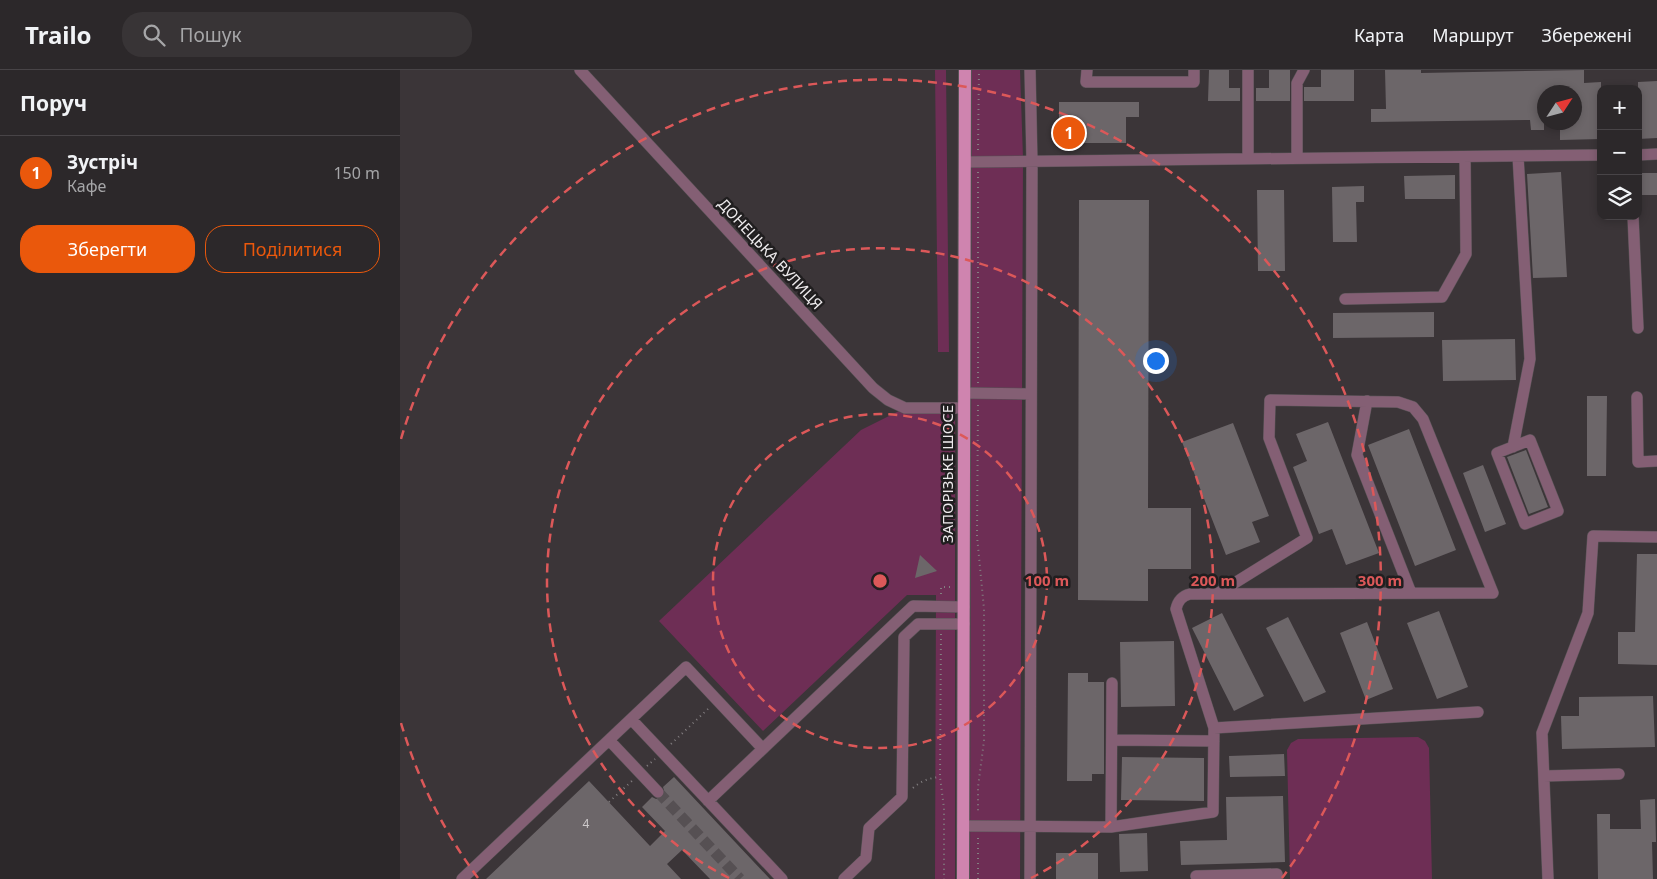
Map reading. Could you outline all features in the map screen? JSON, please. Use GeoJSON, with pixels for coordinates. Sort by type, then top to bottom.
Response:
{"type":"FeatureCollection","features":[{"type":"Feature","properties":{"kind":"main road","name":"ЗАПОРІЗЬКЕ ШОСЕ"},"geometry":{"type":"LineString","coordinates":[[963,879],[965,70]]}},
{"type":"Feature","properties":{"kind":"street","name":"ДОНЕЦЬКА ВУЛИЦЯ"},"geometry":{"type":"LineString","coordinates":[[580,70],[873,388],[888,400],[905,408],[964,408]]}},
{"type":"Feature","properties":{"kind":"street"},"geometry":{"type":"LineString","coordinates":[[1030,70],[1032,162],[1030,879]]}},
{"type":"Feature","properties":{"kind":"street"},"geometry":{"type":"LineString","coordinates":[[1086,70],[1086,82],[1194,82],[1194,70]]}},
{"type":"Feature","properties":{"kind":"street"},"geometry":{"type":"LineString","coordinates":[[1248,70],[1248,159]]}},
{"type":"Feature","properties":{"kind":"street"},"geometry":{"type":"LineString","coordinates":[[1297,158],[1297,83],[1304,70]]}},
{"type":"Feature","properties":{"kind":"street"},"geometry":{"type":"LineString","coordinates":[[1642,154],[1657,154]]}},
{"type":"Feature","properties":{"kind":"street"},"geometry":{"type":"LineString","coordinates":[[965,162],[1597,155]]}},
{"type":"Feature","properties":{"kind":"street"},"geometry":{"type":"LineString","coordinates":[[1345,299],[1442,298],[1466,254],[1465,156]]}},
{"type":"Feature","properties":{"kind":"street"},"geometry":{"type":"LineString","coordinates":[[1513,447],[1530,359],[1518,156]]}},
{"type":"Feature","properties":{"kind":"street"},"geometry":{"type":"LineString","coordinates":[[1633,220],[1638,328]]}},
{"type":"Feature","properties":{"kind":"street"},"geometry":{"type":"LineString","coordinates":[[964,394],[1032,394]]}},
{"type":"Feature","properties":{"kind":"street"},"geometry":{"type":"LineString","coordinates":[[1637,397],[1638,462],[1657,461]]}},
{"type":"Feature","properties":{"kind":"street"},"geometry":{"type":"LineString","coordinates":[[963,826],[1111,827],[1213,812],[1214,728],[1176,609],[1178,601],[1183,596],[1190,594],[1217,594],[1411,593],[1493,593],[1423,419],[1413,407],[1398,402],[1270,400],[1268,438],[1307,538],[1217,594]]}},
{"type":"Feature","properties":{"kind":"street"},"geometry":{"type":"LineString","coordinates":[[1367,401],[1357,455],[1411,593]]}},
{"type":"Feature","properties":{"kind":"street"},"geometry":{"type":"LineString","coordinates":[[1530,440],[1558,511],[1525,524],[1497,453],[1513,447],[1530,440]]}},
{"type":"Feature","properties":{"kind":"street"},"geometry":{"type":"LineString","coordinates":[[1548,879],[1542,733],[1588,614],[1593,536],[1657,537]]}},
{"type":"Feature","properties":{"kind":"street"},"geometry":{"type":"LineString","coordinates":[[708,801],[913,606],[964,607]]}},
{"type":"Feature","properties":{"kind":"street"},"geometry":{"type":"LineString","coordinates":[[904,637],[918,624],[964,624]]}},
{"type":"Feature","properties":{"kind":"street"},"geometry":{"type":"LineString","coordinates":[[844,879],[866,858],[869,828],[902,797],[904,637],[893,626]]}},
{"type":"Feature","properties":{"kind":"street"},"geometry":{"type":"LineString","coordinates":[[462,879],[686,667],[763,749]]}},
{"type":"Feature","properties":{"kind":"street"},"geometry":{"type":"LineString","coordinates":[[1111,827],[1112,682]]}},
{"type":"Feature","properties":{"kind":"street"},"geometry":{"type":"LineString","coordinates":[[1214,728],[1478,712]]}},
{"type":"Feature","properties":{"kind":"street"},"geometry":{"type":"LineString","coordinates":[[631,719],[782,879]]}},
{"type":"Feature","properties":{"kind":"street"},"geometry":{"type":"LineString","coordinates":[[609,740],[658,792]]}},
{"type":"Feature","properties":{"kind":"street"},"geometry":{"type":"LineString","coordinates":[[1112,740],[1214,741]]}},
{"type":"Feature","properties":{"kind":"street"},"geometry":{"type":"LineString","coordinates":[[1544,776],[1619,774]]}},
{"type":"Feature","properties":{"kind":"street"},"geometry":{"type":"LineString","coordinates":[[1196,876],[1277,874],[1277,879]]}},
{"type":"Feature","properties":{"kind":"path"},"geometry":{"type":"LineString","coordinates":[[978,879],[978,787],[984,741],[984,609],[978,536],[979,70]]}},
{"type":"Feature","properties":{"kind":"path"},"geometry":{"type":"LineString","coordinates":[[941,635],[940,777],[944,808],[944,879]]}},
{"type":"Feature","properties":{"kind":"path"},"geometry":{"type":"LineString","coordinates":[[902,797],[920,782],[929,778],[940,777]]}},
{"type":"Feature","properties":{"kind":"shaded area"},"geometry":{"type":"Polygon","coordinates":[[[935,70],[946,70],[949,352],[938,352],[935,70]]]}},
{"type":"Feature","properties":{"kind":"shaded area"},"geometry":{"type":"Polygon","coordinates":[[[972,70],[1020,70],[1023,158],[1020,879],[970,879],[972,70]]]}},
{"type":"Feature","properties":{"kind":"shaded area"},"geometry":{"type":"Polygon","coordinates":[[[905,408],[955,408],[955,879],[935,879],[936,595],[907,595],[763,731],[659,621],[861,430],[905,408]]]}},
{"type":"Feature","properties":{"kind":"shaded area"},"geometry":{"type":"Polygon","coordinates":[[[1418,737],[1425,741],[1429,748],[1432,879],[1290,879],[1287,750],[1291,743],[1298,739],[1418,737]]]}},
{"type":"Feature","properties":{"kind":"building"},"geometry":{"type":"Polygon","coordinates":[[[1209,70],[1229,70],[1229,88],[1240,88],[1240,101],[1208,101],[1209,70]]]}},
{"type":"Feature","properties":{"kind":"building"},"geometry":{"type":"Polygon","coordinates":[[[1269,70],[1290,70],[1290,101],[1256,101],[1256,88],[1269,88],[1269,70]]]}},
{"type":"Feature","properties":{"kind":"building"},"geometry":{"type":"Polygon","coordinates":[[[1321,70],[1354,70],[1354,101],[1304,101],[1304,87],[1321,87],[1321,70]]]}},
{"type":"Feature","properties":{"kind":"building"},"geometry":{"type":"Polygon","coordinates":[[[1385,70],[1421,70],[1421,73],[1584,70],[1584,83],[1601,82],[1601,85],[1597,85],[1597,139],[1560,140],[1560,130],[1582,130],[1582,85],[1537,85],[1537,130],[1531,130],[1530,120],[1371,122],[1371,109],[1386,109],[1385,70]]]}},
{"type":"Feature","properties":{"kind":"building"},"geometry":{"type":"Polygon","coordinates":[[[1657,81],[1657,138],[1642,139],[1642,85],[1638,85],[1638,82],[1657,81]]]}},
{"type":"Feature","properties":{"kind":"building"},"geometry":{"type":"Polygon","coordinates":[[[1059,102],[1139,102],[1139,117],[1126,117],[1126,143],[1059,143],[1059,102]]]}},
{"type":"Feature","properties":{"kind":"building"},"geometry":{"type":"Polygon","coordinates":[[[1561,172],[1567,277],[1533,278],[1527,174],[1561,172]]]}},
{"type":"Feature","properties":{"kind":"building"},"geometry":{"type":"Polygon","coordinates":[[[1642,173],[1657,173],[1657,195],[1642,195],[1642,173]]]}},
{"type":"Feature","properties":{"kind":"building"},"geometry":{"type":"Polygon","coordinates":[[[1455,175],[1455,199],[1405,199],[1404,176],[1455,175]]]}},
{"type":"Feature","properties":{"kind":"building"},"geometry":{"type":"Polygon","coordinates":[[[1364,186],[1364,202],[1356,202],[1357,242],[1333,242],[1332,187],[1364,186]]]}},
{"type":"Feature","properties":{"kind":"building"},"geometry":{"type":"Polygon","coordinates":[[[1257,190],[1284,190],[1285,271],[1258,271],[1257,190]]]}},
{"type":"Feature","properties":{"kind":"building"},"geometry":{"type":"Polygon","coordinates":[[[1079,200],[1149,200],[1148,508],[1191,508],[1191,569],[1148,569],[1148,601],[1078,600],[1079,200]]]}},
{"type":"Feature","properties":{"kind":"building"},"geometry":{"type":"Polygon","coordinates":[[[1434,312],[1434,337],[1333,338],[1333,313],[1434,312]]]}},
{"type":"Feature","properties":{"kind":"building"},"geometry":{"type":"Polygon","coordinates":[[[1515,339],[1516,380],[1443,381],[1442,340],[1515,339]]]}},
{"type":"Feature","properties":{"kind":"building"},"geometry":{"type":"Polygon","coordinates":[[[1587,396],[1607,396],[1606,476],[1587,476],[1587,396]]]}},
{"type":"Feature","properties":{"kind":"building"},"geometry":{"type":"Polygon","coordinates":[[[1328,422],[1379,553],[1346,565],[1332,529],[1319,534],[1293,467],[1307,461],[1296,434],[1328,422]]]}},
{"type":"Feature","properties":{"kind":"building"},"geometry":{"type":"Polygon","coordinates":[[[1233,423],[1269,516],[1252,522],[1260,542],[1226,555],[1182,442],[1233,423]]]}},
{"type":"Feature","properties":{"kind":"building"},"geometry":{"type":"Polygon","coordinates":[[[1409,429],[1456,550],[1415,566],[1368,445],[1409,429]]]}},
{"type":"Feature","properties":{"kind":"building"},"geometry":{"type":"Polygon","coordinates":[[[1526,450],[1548,507],[1529,514],[1507,457],[1526,450]]]}},
{"type":"Feature","properties":{"kind":"building"},"geometry":{"type":"Polygon","coordinates":[[[1483,465],[1506,524],[1485,532],[1463,473],[1483,465]]]}},
{"type":"Feature","properties":{"kind":"building"},"geometry":{"type":"Polygon","coordinates":[[[1637,554],[1657,554],[1657,665],[1618,664],[1618,632],[1635,632],[1637,554]]]}},
{"type":"Feature","properties":{"kind":"building"},"geometry":{"type":"Polygon","coordinates":[[[920,555],[937,571],[915,578],[920,555]]]}},
{"type":"Feature","properties":{"kind":"building"},"geometry":{"type":"Polygon","coordinates":[[[1439,611],[1468,687],[1437,699],[1407,623],[1439,611]]]}},
{"type":"Feature","properties":{"kind":"building"},"geometry":{"type":"Polygon","coordinates":[[[1222,613],[1264,696],[1234,711],[1192,628],[1222,613]]]}},
{"type":"Feature","properties":{"kind":"building"},"geometry":{"type":"Polygon","coordinates":[[[1288,617],[1326,692],[1304,702],[1266,628],[1288,617]]]}},
{"type":"Feature","properties":{"kind":"building"},"geometry":{"type":"Polygon","coordinates":[[[1367,622],[1393,689],[1366,700],[1340,633],[1367,622]]]}},
{"type":"Feature","properties":{"kind":"building"},"geometry":{"type":"Polygon","coordinates":[[[1174,641],[1175,706],[1121,707],[1120,642],[1174,641]]]}},
{"type":"Feature","properties":{"kind":"building"},"geometry":{"type":"Polygon","coordinates":[[[1068,673],[1088,673],[1088,682],[1104,682],[1104,774],[1092,774],[1092,781],[1067,781],[1068,673]]]}},
{"type":"Feature","properties":{"kind":"building"},"geometry":{"type":"Polygon","coordinates":[[[1653,696],[1655,747],[1562,749],[1561,716],[1579,716],[1579,697],[1653,696]]]}},
{"type":"Feature","properties":{"kind":"building"},"geometry":{"type":"Polygon","coordinates":[[[1284,754],[1285,776],[1230,777],[1229,756],[1284,754]]]}},
{"type":"Feature","properties":{"kind":"building"},"geometry":{"type":"Polygon","coordinates":[[[1122,757],[1204,758],[1204,801],[1121,800],[1122,757]]]}},
{"type":"Feature","properties":{"kind":"building"},"geometry":{"type":"Polygon","coordinates":[[[674,777],[770,879],[710,879],[682,850],[667,864],[681,879],[486,879],[589,781],[650,846],[665,831],[642,807],[652,797],[656,799],[663,798],[665,794],[663,787],[674,777]]]}},
{"type":"Feature","properties":{"kind":"building"},"geometry":{"type":"Polygon","coordinates":[[[1283,796],[1285,862],[1181,865],[1180,841],[1227,840],[1226,797],[1283,796]]]}},
{"type":"Feature","properties":{"kind":"building"},"geometry":{"type":"Polygon","coordinates":[[[1655,799],[1656,842],[1652,842],[1653,879],[1598,879],[1597,814],[1610,814],[1610,829],[1641,829],[1640,800],[1655,799]]]}},
{"type":"Feature","properties":{"kind":"building"},"geometry":{"type":"Polygon","coordinates":[[[1147,833],[1148,871],[1120,872],[1119,834],[1147,833]]]}},
{"type":"Feature","properties":{"kind":"building"},"geometry":{"type":"Polygon","coordinates":[[[1056,853],[1098,853],[1098,879],[1056,879],[1056,853]]]}},
{"type":"Feature","properties":{"kind":"tunnel"},"geometry":{"type":"LineString","coordinates":[[658,792],[740,879]]}},
{"type":"Feature","properties":{"kind":"place","name":"Зустріч"},"geometry":{"type":"Point","coordinates":[1069,133]}}]}
